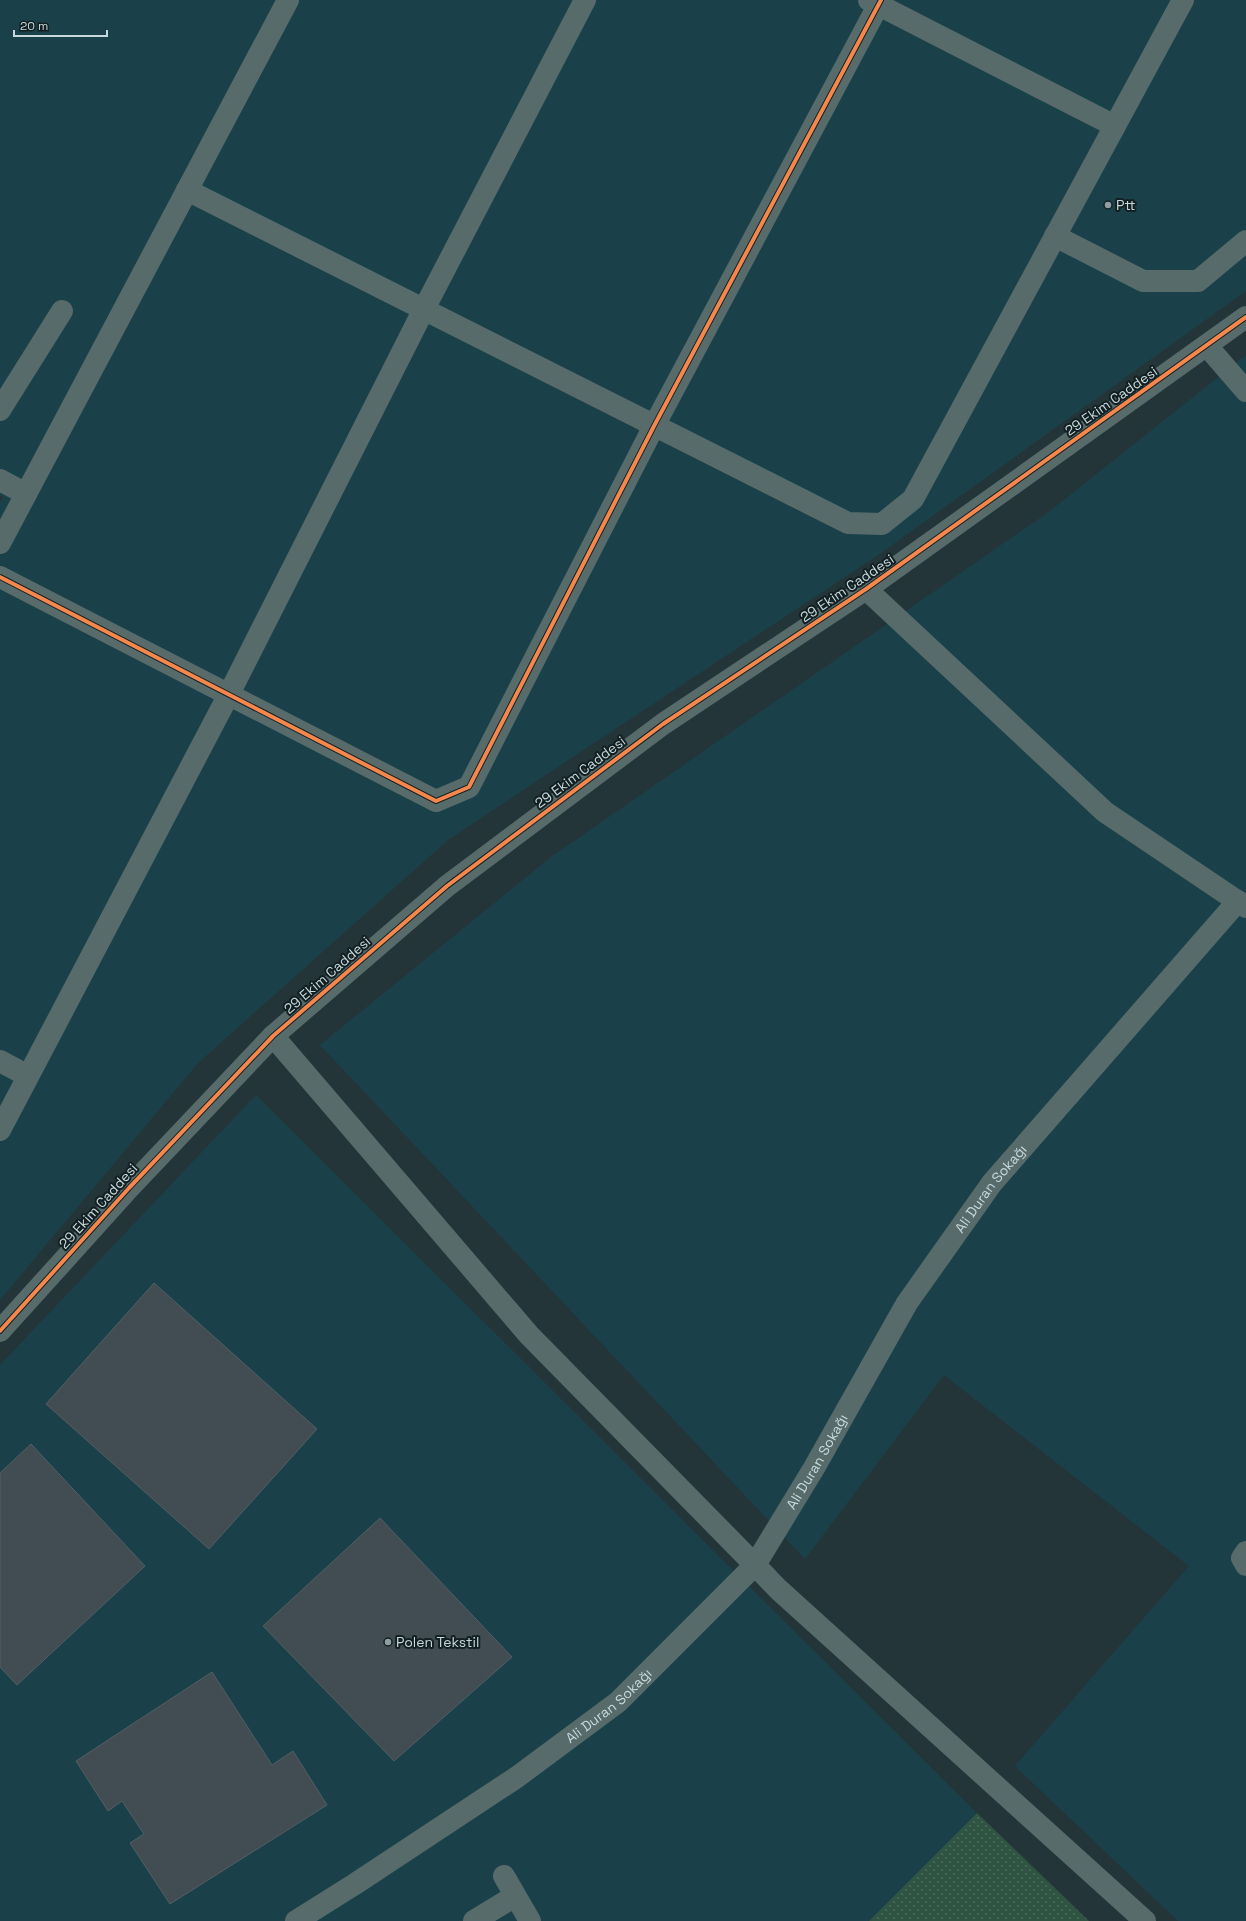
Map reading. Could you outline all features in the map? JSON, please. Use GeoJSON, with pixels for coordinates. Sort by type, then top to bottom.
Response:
{"type":"FeatureCollection","features":[{"type":"Feature","properties":{"kind":"street"},"geometry":{"type":"LineString","coordinates":[[0,543],[288,0]]}},
{"type":"Feature","properties":{"kind":"street"},"geometry":{"type":"LineString","coordinates":[[0,1130],[229,694],[424,309],[585,0]]}},
{"type":"Feature","properties":{"kind":"street"},"geometry":{"type":"LineString","coordinates":[[187,190],[848,523],[882,524],[913,499],[1183,0]]}},
{"type":"Feature","properties":{"kind":"street"},"geometry":{"type":"LineString","coordinates":[[0,577],[436,801],[469,787],[654,426],[877,2],[1115,126]]}},
{"type":"Feature","properties":{"kind":"street"},"geometry":{"type":"LineString","coordinates":[[1055,236],[1143,281],[1198,281],[1246,241]]}},
{"type":"Feature","properties":{"kind":"street"},"geometry":{"type":"LineString","coordinates":[[0,410],[62,311]]}},
{"type":"Feature","properties":{"kind":"street","name":"29 Ekim Caddesi"},"geometry":{"type":"LineString","coordinates":[[0,1331],[129,1188],[274,1036],[466,872],[663,724],[866,589],[1246,317]]}},
{"type":"Feature","properties":{"kind":"street"},"geometry":{"type":"LineString","coordinates":[[1207,346],[1246,391]]}},
{"type":"Feature","properties":{"kind":"street"},"geometry":{"type":"LineString","coordinates":[[0,480],[26,494]]}},
{"type":"Feature","properties":{"kind":"street"},"geometry":{"type":"LineString","coordinates":[[866,589],[1105,812],[1242,904]]}},
{"type":"Feature","properties":{"kind":"street","name":"Ali Duran Sokağı"},"geometry":{"type":"LineString","coordinates":[[296,1921],[355,1884],[517,1777],[618,1702],[755,1565],[814,1468],[908,1303],[992,1183],[1242,904]]}},
{"type":"Feature","properties":{"kind":"street"},"geometry":{"type":"LineString","coordinates":[[274,1036],[529,1335],[778,1589],[1146,1921]]}},
{"type":"Feature","properties":{"kind":"street"},"geometry":{"type":"LineString","coordinates":[[0,1060],[28,1076]]}},
{"type":"Feature","properties":{"kind":"street"},"geometry":{"type":"LineString","coordinates":[[1246,1552],[1242,1558],[1246,1565]]}},
{"type":"Feature","properties":{"kind":"street"},"geometry":{"type":"LineString","coordinates":[[504,1876],[530,1921]]}},
{"type":"Feature","properties":{"kind":"street"},"geometry":{"type":"LineString","coordinates":[[474,1921],[515,1896]]}},
{"type":"Feature","properties":{"kind":"shaded area"},"geometry":{"type":"Polygon","coordinates":[[[0,0],[1246,0],[1246,291],[881,553],[448,840],[198,1063],[0,1300],[0,502],[3,497],[0,495],[0,0]]]}},
{"type":"Feature","properties":{"kind":"shaded area"},"geometry":{"type":"Polygon","coordinates":[[[1246,355],[1246,1921],[1178,1921],[1015,1766],[1189,1566],[944,1375],[805,1559],[320,1045],[551,857],[1050,511],[1246,355]]]}},
{"type":"Feature","properties":{"kind":"shaded area"},"geometry":{"type":"Polygon","coordinates":[[[256,1095],[977,1813],[869,1921],[0,1921],[0,1365],[256,1095]]]}},
{"type":"Feature","properties":{"kind":"green space"},"geometry":{"type":"Polygon","coordinates":[[[977,1813],[1089,1921],[869,1921],[977,1813]]]}},
{"type":"Feature","properties":{"kind":"building"},"geometry":{"type":"Polygon","coordinates":[[[154,1283],[317,1429],[209,1549],[46,1404],[154,1283]]]}},
{"type":"Feature","properties":{"kind":"building"},"geometry":{"type":"Polygon","coordinates":[[[31,1444],[145,1566],[17,1685],[0,1667],[0,1473],[31,1444]]]}},
{"type":"Feature","properties":{"kind":"building","name":"Polen Tekstil"},"geometry":{"type":"Polygon","coordinates":[[[380,1518],[512,1657],[394,1761],[263,1626],[380,1518]]]}},
{"type":"Feature","properties":{"kind":"building"},"geometry":{"type":"Polygon","coordinates":[[[212,1672],[272,1765],[293,1751],[327,1805],[170,1904],[130,1843],[144,1834],[122,1801],[108,1811],[76,1761],[212,1672]]]}},
{"type":"Feature","properties":{"kind":"cycle path"},"geometry":{"type":"LineString","coordinates":[[0,577],[436,801],[469,787],[654,426],[881,0]]}},
{"type":"Feature","properties":{"kind":"cycle path"},"geometry":{"type":"LineString","coordinates":[[0,1331],[129,1188],[273,1036],[447,886],[663,724],[866,589],[1246,317]]}},
{"type":"Feature","properties":{"kind":"place","name":"Ptt"},"geometry":{"type":"Point","coordinates":[1108,205]}},
{"type":"Feature","properties":{"kind":"place","name":"Polen Tekstil"},"geometry":{"type":"Point","coordinates":[388,1642]}}]}
